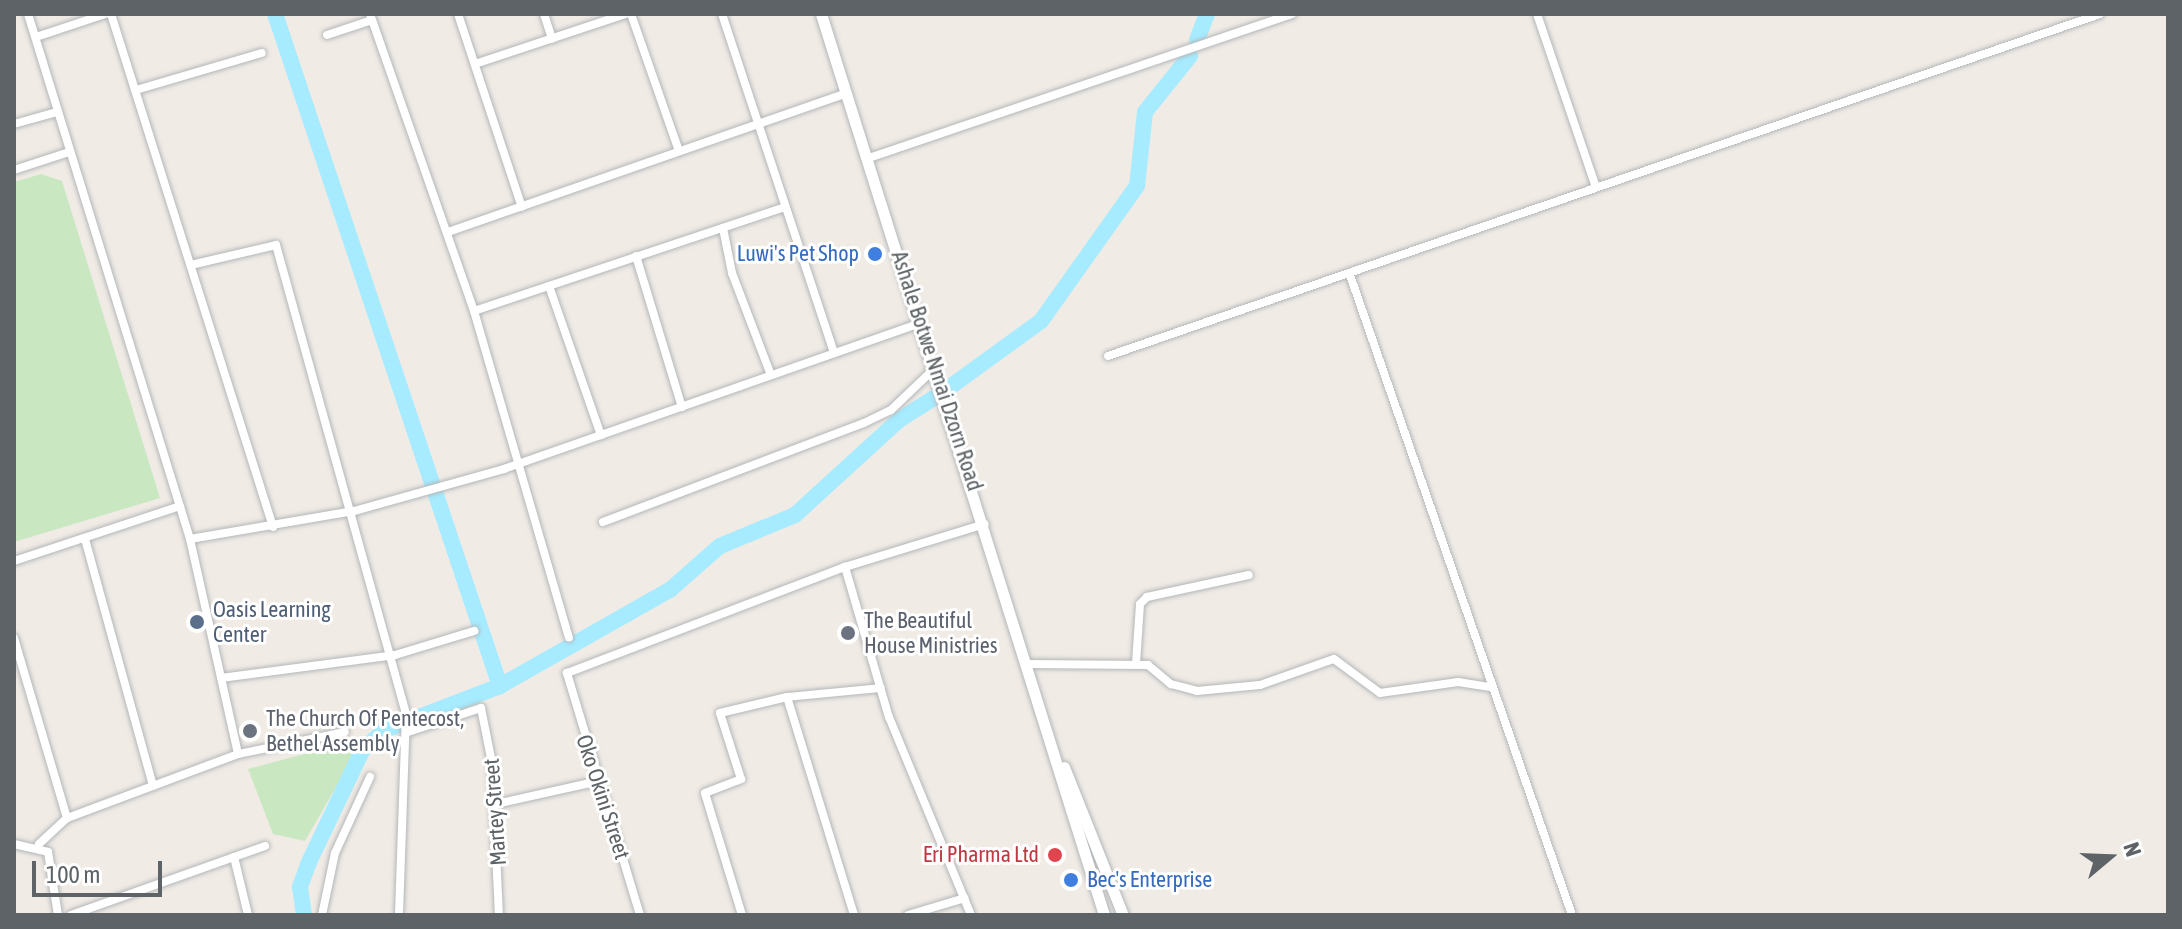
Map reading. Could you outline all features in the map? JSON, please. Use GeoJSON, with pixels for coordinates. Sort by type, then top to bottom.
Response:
{"type":"FeatureCollection","features":[{"type":"Feature","properties":{"kind":"main road","name":"Ashale Botwe Nmai Dzorn Road"},"geometry":{"type":"LineString","coordinates":[[821,14],[936,367],[1104,915]]}},
{"type":"Feature","properties":{"kind":"main road","name":"Ashale Botwe Nmai Dzorn Road"},"geometry":{"type":"LineString","coordinates":[[1047,729],[1123,915]]}},
{"type":"Feature","properties":{"kind":"street"},"geometry":{"type":"LineString","coordinates":[[28,14],[190,539],[238,754]]}},
{"type":"Feature","properties":{"kind":"street"},"geometry":{"type":"LineString","coordinates":[[36,37],[108,14],[195,264],[273,527]]}},
{"type":"Feature","properties":{"kind":"street"},"geometry":{"type":"LineString","coordinates":[[458,14],[522,207]]}},
{"type":"Feature","properties":{"kind":"street"},"geometry":{"type":"LineString","coordinates":[[544,14],[552,39]]}},
{"type":"Feature","properties":{"kind":"street"},"geometry":{"type":"LineString","coordinates":[[475,64],[628,14],[679,151]]}},
{"type":"Feature","properties":{"kind":"street"},"geometry":{"type":"LineString","coordinates":[[722,14],[834,353]]}},
{"type":"Feature","properties":{"kind":"street"},"geometry":{"type":"LineString","coordinates":[[869,158],[1292,14]]}},
{"type":"Feature","properties":{"kind":"street"},"geometry":{"type":"LineString","coordinates":[[1537,14],[1596,187]]}},
{"type":"Feature","properties":{"kind":"street"},"geometry":{"type":"LineString","coordinates":[[1108,356],[1350,275],[2093,15]]}},
{"type":"Feature","properties":{"kind":"street"},"geometry":{"type":"LineString","coordinates":[[327,35],[371,17],[474,311],[569,637]]}},
{"type":"Feature","properties":{"kind":"street"},"geometry":{"type":"LineString","coordinates":[[136,90],[262,53]]}},
{"type":"Feature","properties":{"kind":"street"},"geometry":{"type":"LineString","coordinates":[[448,232],[847,93]]}},
{"type":"Feature","properties":{"kind":"street"},"geometry":{"type":"LineString","coordinates":[[14,124],[57,112]]}},
{"type":"Feature","properties":{"kind":"street"},"geometry":{"type":"LineString","coordinates":[[14,170],[69,152]]}},
{"type":"Feature","properties":{"kind":"street"},"geometry":{"type":"LineString","coordinates":[[474,311],[785,207]]}},
{"type":"Feature","properties":{"kind":"street"},"geometry":{"type":"LineString","coordinates":[[723,228],[732,273],[771,375]]}},
{"type":"Feature","properties":{"kind":"street"},"geometry":{"type":"LineString","coordinates":[[195,264],[275,242],[395,655],[406,713],[408,731],[399,778],[399,915]]}},
{"type":"Feature","properties":{"kind":"street"},"geometry":{"type":"LineString","coordinates":[[636,256],[682,407]]}},
{"type":"Feature","properties":{"kind":"street"},"geometry":{"type":"LineString","coordinates":[[1350,275],[1572,915]]}},
{"type":"Feature","properties":{"kind":"street"},"geometry":{"type":"LineString","coordinates":[[549,286],[601,435]]}},
{"type":"Feature","properties":{"kind":"street"},"geometry":{"type":"LineString","coordinates":[[190,539],[354,511],[520,464],[922,323]]}},
{"type":"Feature","properties":{"kind":"street"},"geometry":{"type":"LineString","coordinates":[[603,522],[864,423],[891,410],[936,367]]}},
{"type":"Feature","properties":{"kind":"street"},"geometry":{"type":"LineString","coordinates":[[14,561],[180,506]]}},
{"type":"Feature","properties":{"kind":"street"},"geometry":{"type":"LineString","coordinates":[[971,915],[881,688],[845,567],[985,524]]}},
{"type":"Feature","properties":{"kind":"street"},"geometry":{"type":"LineString","coordinates":[[85,539],[153,786]]}},
{"type":"Feature","properties":{"kind":"street","name":"Oko Okini Street"},"geometry":{"type":"LineString","coordinates":[[640,915],[564,680],[570,672],[845,567]]}},
{"type":"Feature","properties":{"kind":"street"},"geometry":{"type":"LineString","coordinates":[[1136,663],[1140,604],[1147,597],[1249,575]]}},
{"type":"Feature","properties":{"kind":"street"},"geometry":{"type":"LineString","coordinates":[[221,678],[395,655],[474,631]]}},
{"type":"Feature","properties":{"kind":"street"},"geometry":{"type":"LineString","coordinates":[[14,638],[67,818]]}},
{"type":"Feature","properties":{"kind":"street"},"geometry":{"type":"LineString","coordinates":[[1026,664],[1136,663],[1197,691],[1274,682],[1325,658],[1351,665],[1360,683],[1380,693],[1458,682],[1491,687]]}},
{"type":"Feature","properties":{"kind":"street"},"geometry":{"type":"LineString","coordinates":[[742,915],[705,795],[741,779],[721,712],[787,697],[881,688]]}},
{"type":"Feature","properties":{"kind":"street"},"geometry":{"type":"LineString","coordinates":[[787,697],[854,915]]}},
{"type":"Feature","properties":{"kind":"street","name":"Martey Street"},"geometry":{"type":"LineString","coordinates":[[408,731],[482,710],[496,804],[499,915]]}},
{"type":"Feature","properties":{"kind":"street"},"geometry":{"type":"LineString","coordinates":[[14,844],[39,844],[67,818],[238,754],[345,732]]}},
{"type":"Feature","properties":{"kind":"street"},"geometry":{"type":"LineString","coordinates":[[322,915],[335,853],[370,777]]}},
{"type":"Feature","properties":{"kind":"street"},"geometry":{"type":"LineString","coordinates":[[496,804],[599,781]]}},
{"type":"Feature","properties":{"kind":"street"},"geometry":{"type":"LineString","coordinates":[[39,844],[52,860],[58,915]]}},
{"type":"Feature","properties":{"kind":"street"},"geometry":{"type":"LineString","coordinates":[[71,915],[265,846]]}},
{"type":"Feature","properties":{"kind":"street"},"geometry":{"type":"LineString","coordinates":[[234,857],[248,915]]}},
{"type":"Feature","properties":{"kind":"street"},"geometry":{"type":"LineString","coordinates":[[908,915],[965,898]]}},
{"type":"Feature","properties":{"kind":"green space"},"geometry":{"type":"Polygon","coordinates":[[[41,174],[62,181],[160,498],[14,542],[14,182],[41,174]]]}},
{"type":"Feature","properties":{"kind":"green space"},"geometry":{"type":"Polygon","coordinates":[[[364,738],[305,841],[273,834],[248,769],[364,738]]]}},
{"type":"Feature","properties":{"kind":"waterway"},"geometry":{"type":"LineString","coordinates":[[275,14],[500,686],[385,730],[362,751],[300,887],[304,915]]}},
{"type":"Feature","properties":{"kind":"waterway"},"geometry":{"type":"LineString","coordinates":[[1197,40],[1207,14]]}},
{"type":"Feature","properties":{"kind":"waterway"},"geometry":{"type":"LineString","coordinates":[[950,387],[1041,321],[1137,186],[1145,112],[1190,56]]}},
{"type":"Feature","properties":{"kind":"waterway"},"geometry":{"type":"LineString","coordinates":[[498,687],[671,589],[720,546],[795,515],[899,420],[937,396]]}},
{"type":"Feature","properties":{"kind":"place","name":"Luwi's Pet Shop"},"geometry":{"type":"Point","coordinates":[875,254]}},
{"type":"Feature","properties":{"kind":"place","name":"Oasis Learning Center"},"geometry":{"type":"Point","coordinates":[197,622]}},
{"type":"Feature","properties":{"kind":"place","name":"The Beautiful House Ministries"},"geometry":{"type":"Point","coordinates":[848,633]}},
{"type":"Feature","properties":{"kind":"place","name":"The Church Of Pentecost, Bethel Assembly"},"geometry":{"type":"Point","coordinates":[250,731]}},
{"type":"Feature","properties":{"kind":"place","name":"Eri Pharma Ltd"},"geometry":{"type":"Point","coordinates":[1055,855]}},
{"type":"Feature","properties":{"kind":"place","name":"Bec's Enterprise"},"geometry":{"type":"Point","coordinates":[1071,880]}}]}
